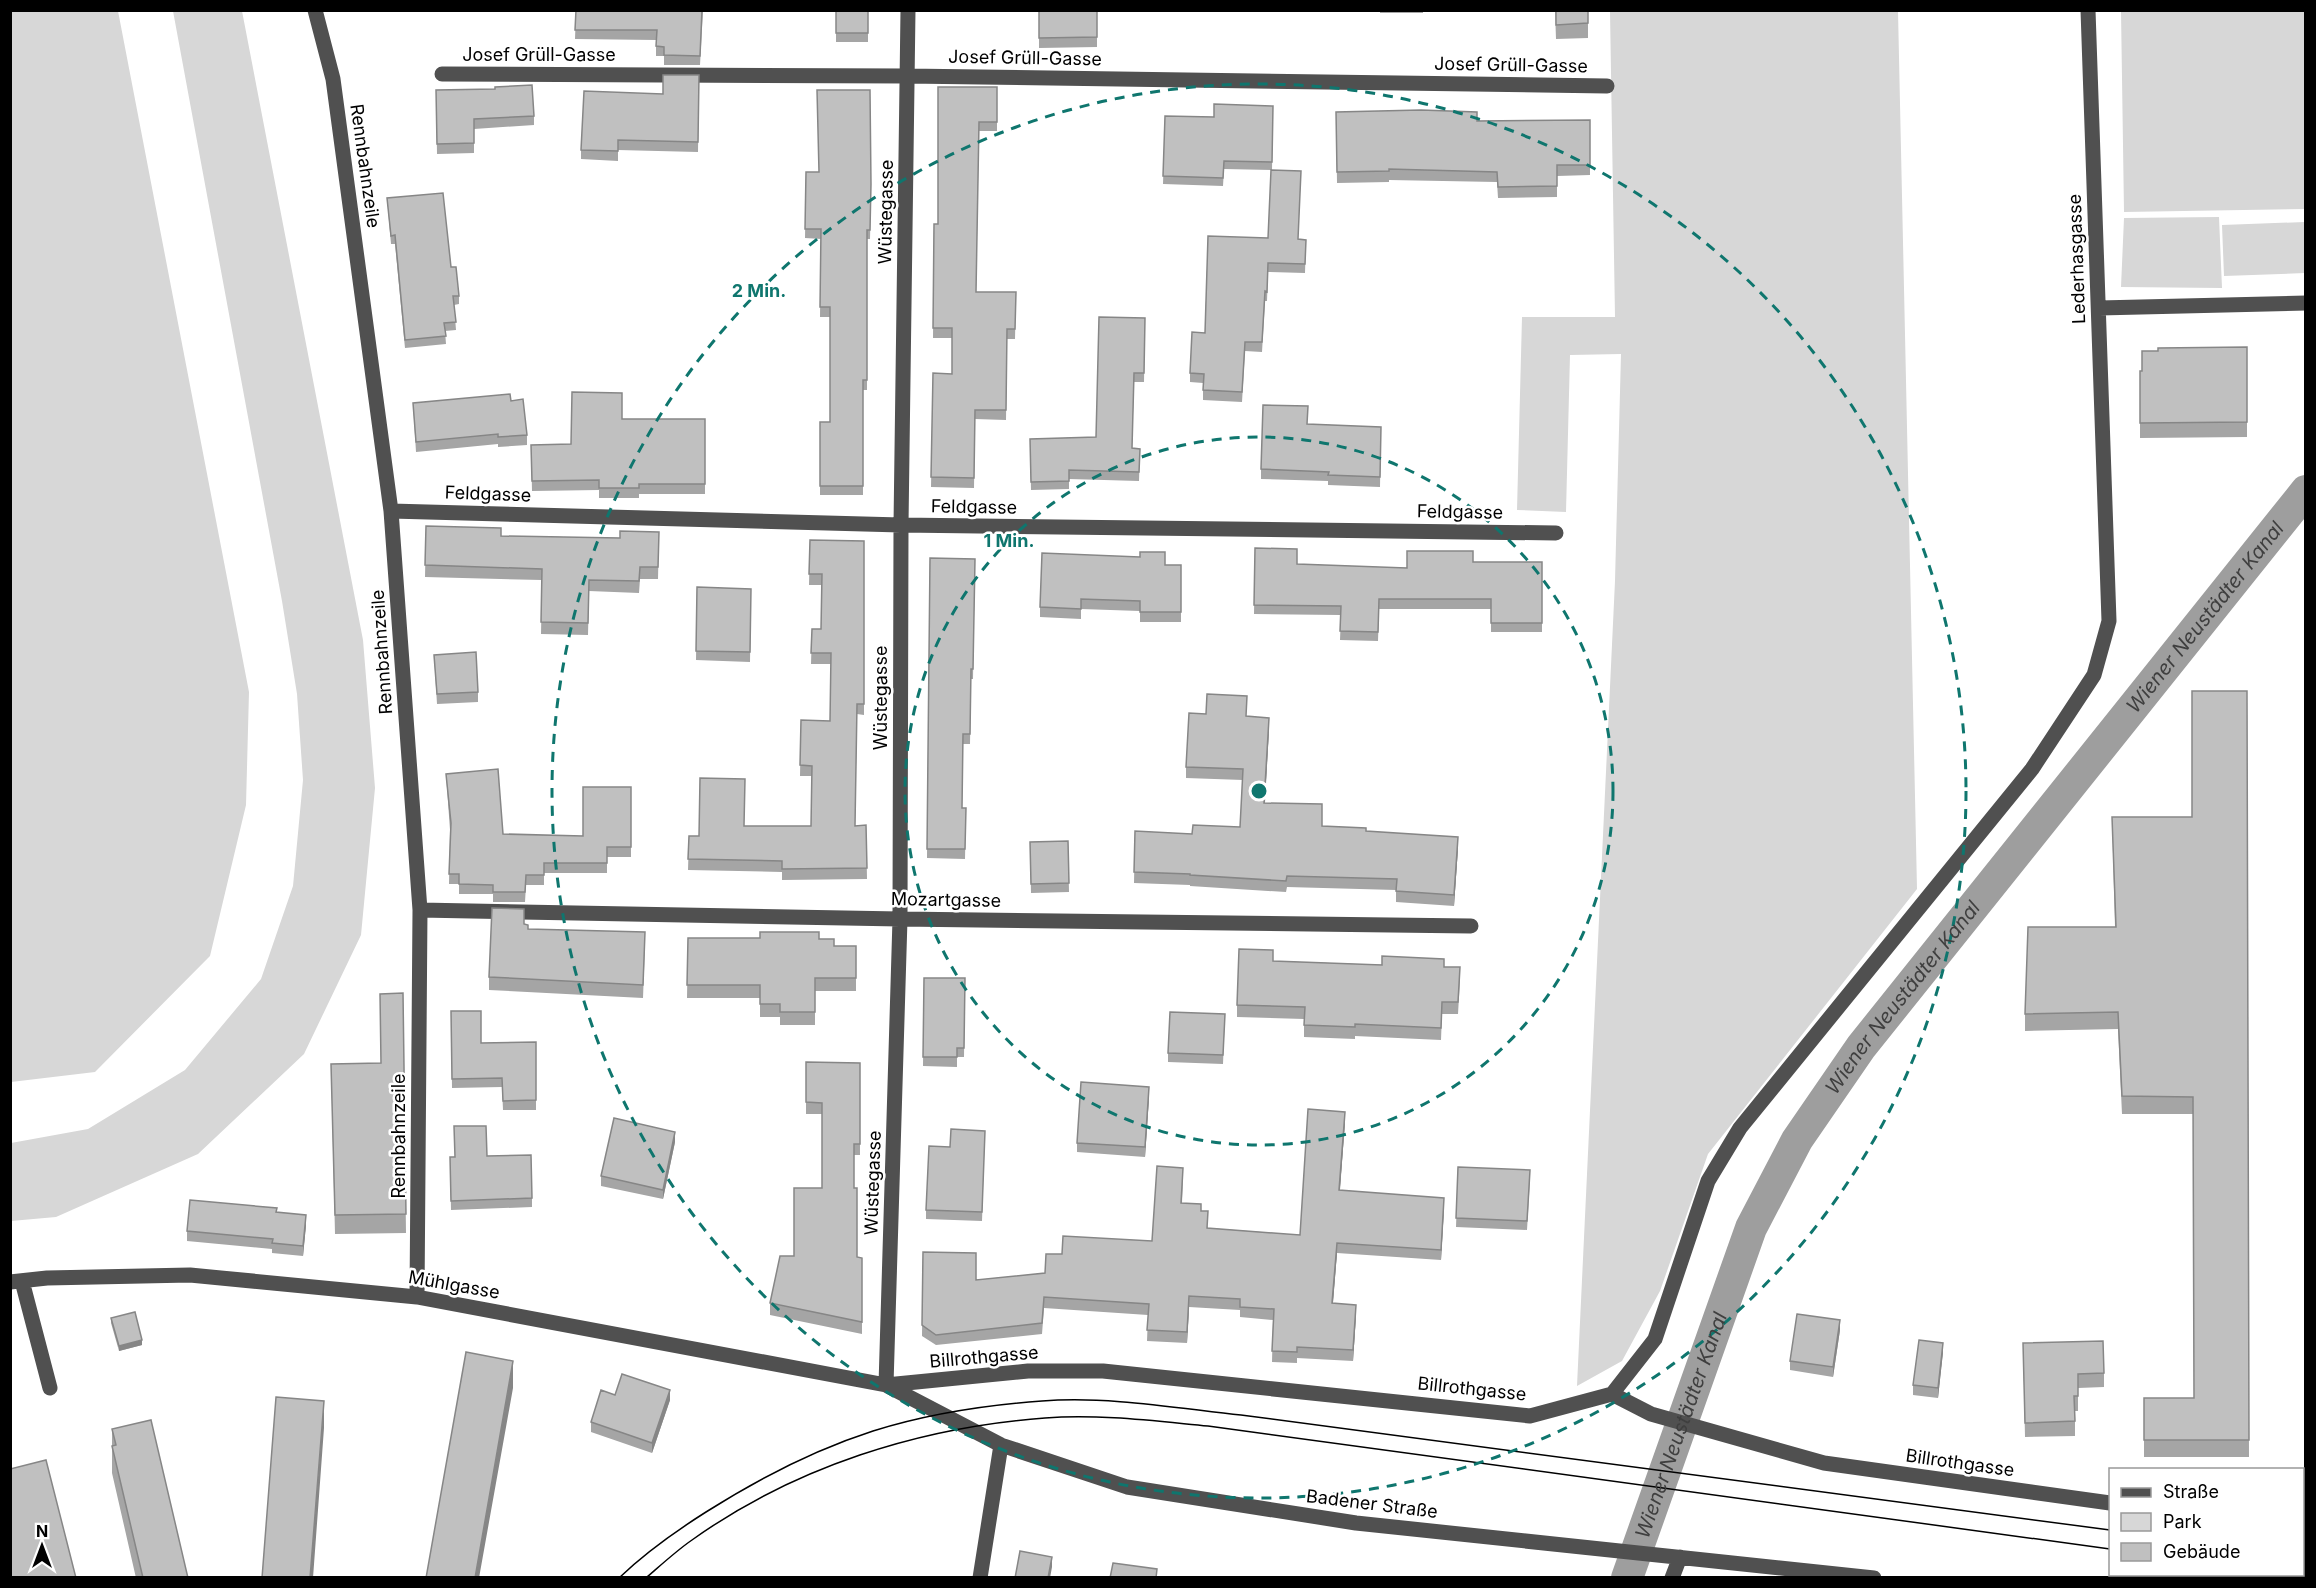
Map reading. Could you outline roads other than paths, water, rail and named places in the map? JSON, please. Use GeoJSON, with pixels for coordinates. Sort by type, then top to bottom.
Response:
{"type":"FeatureCollection","features":[{"type":"Feature","properties":{"kind":"street","name":"Rennbahnzeile"},"geometry":{"type":"LineString","coordinates":[[315,10],[333,79],[391,511],[420,910],[417,1297]]}},
{"type":"Feature","properties":{"kind":"street","name":"Wüstegasse"},"geometry":{"type":"LineString","coordinates":[[886,1385],[900,919],[901,525],[908,10]]}},
{"type":"Feature","properties":{"kind":"street","name":"Lederhasgasse"},"geometry":{"type":"LineString","coordinates":[[1612,1394],[1655,1339],[1708,1181],[1740,1128],[2032,769],[2094,675],[2109,621],[2088,10]]}},
{"type":"Feature","properties":{"kind":"street","name":"Josef Grüll-Gasse"},"geometry":{"type":"LineString","coordinates":[[442,74],[907,76],[1607,86]]}},
{"type":"Feature","properties":{"kind":"street"},"geometry":{"type":"LineString","coordinates":[[2099,308],[2306,303]]}},
{"type":"Feature","properties":{"kind":"street","name":"Feldgasse"},"geometry":{"type":"LineString","coordinates":[[391,511],[901,525],[1556,533]]}},
{"type":"Feature","properties":{"kind":"street","name":"Mozartgasse"},"geometry":{"type":"LineString","coordinates":[[420,910],[1471,926]]}},
{"type":"Feature","properties":{"kind":"street","name":"Mühlgasse"},"geometry":{"type":"LineString","coordinates":[[16,1282],[47,1278],[190,1275],[417,1297],[886,1385]]}},
{"type":"Feature","properties":{"kind":"street"},"geometry":{"type":"LineString","coordinates":[[16,1282],[51,1388]]}},
{"type":"Feature","properties":{"kind":"street","name":"Billrothgasse"},"geometry":{"type":"LineString","coordinates":[[886,1385],[1028,1371],[1103,1371],[1530,1416],[1612,1394],[1651,1414],[1824,1463],[2109,1503]]}},
{"type":"Feature","properties":{"kind":"street","name":"Badener Straße"},"geometry":{"type":"LineString","coordinates":[[886,1385],[1001,1445],[1127,1487],[1356,1523],[1874,1578]]}},
{"type":"Feature","properties":{"kind":"street"},"geometry":{"type":"LineString","coordinates":[[980,1578],[1001,1445]]}},
{"type":"Feature","properties":{"kind":"street"},"geometry":{"type":"LineString","coordinates":[[1672,1578],[1673,1556]]}},
{"type":"Feature","properties":{"kind":"waterway","name":"Wiener Neustädter Kanal"},"geometry":{"type":"LineString","coordinates":[[1627,1578],[1751,1228],[1797,1140],[1861,1047],[2306,491]]}},
{"type":"Feature","properties":{"kind":"tram line"},"geometry":{"type":"LineString","coordinates":[[619,1578],[661,1543],[706,1512],[766,1477],[829,1447],[873,1431],[935,1415],[1000,1405],[1067,1400],[1142,1404],[1241,1415],[2109,1530]]}},
{"type":"Feature","properties":{"kind":"tram line"},"geometry":{"type":"LineString","coordinates":[[646,1578],[686,1544],[731,1514],[773,1491],[860,1455],[905,1441],[951,1431],[998,1423],[1065,1417],[1126,1419],[1208,1426],[2109,1549]]}}]}
